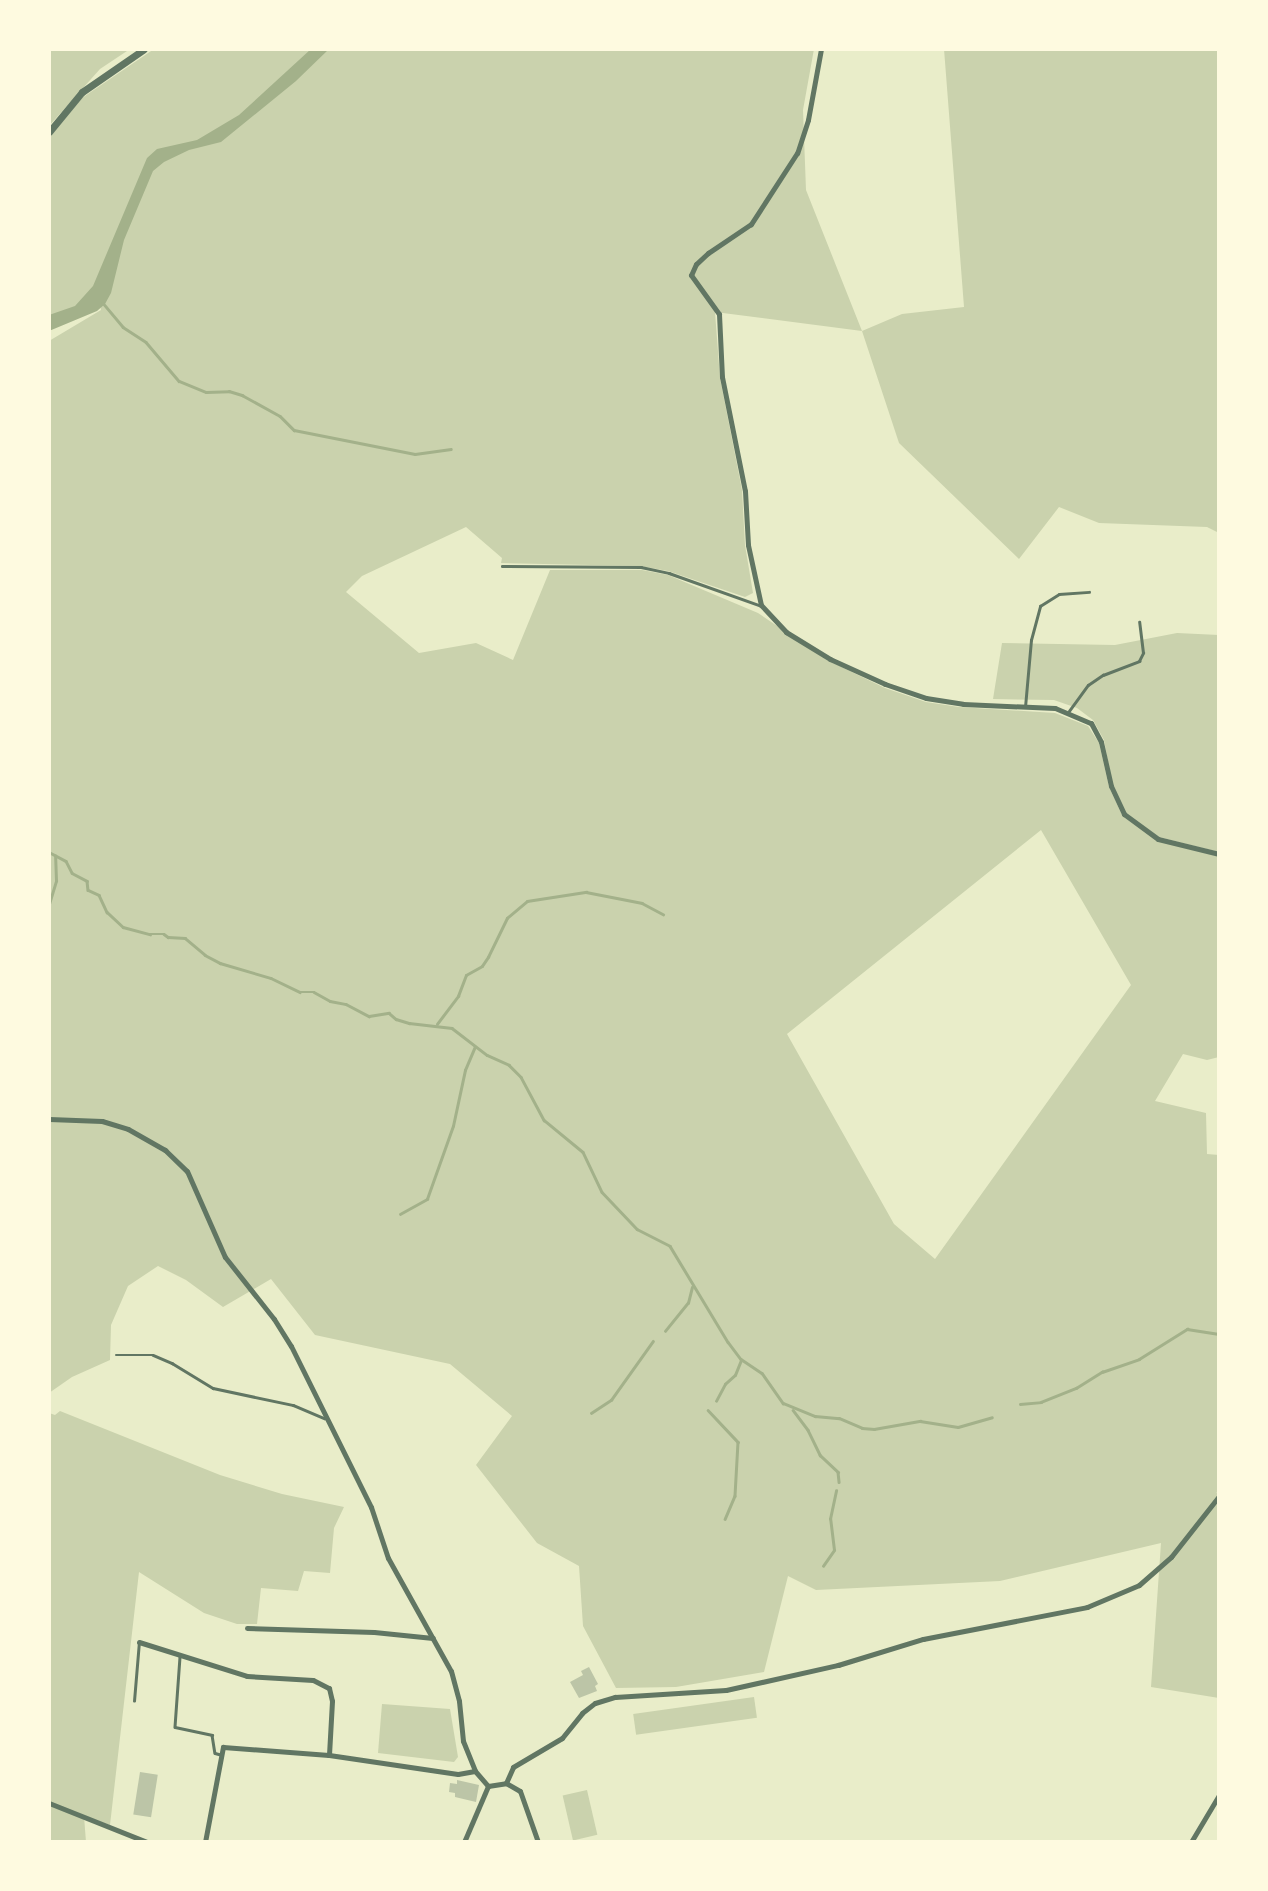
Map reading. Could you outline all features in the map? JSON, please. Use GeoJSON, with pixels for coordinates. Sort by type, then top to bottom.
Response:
{"type":"FeatureCollection","features":[{"type":"Feature","properties":{"kind":"street"},"geometry":{"type":"LineString","coordinates":[[49,132],[82,92],[144,49]]}},
{"type":"Feature","properties":{"kind":"street"},"geometry":{"type":"LineString","coordinates":[[821,49],[808,120],[797,153],[751,224],[708,253],[696,264],[691,275],[719,314],[724,389],[745,491],[748,545],[761,606],[786,632],[830,659],[885,684],[926,698],[963,704],[1069,711],[1091,723],[1101,742],[1111,786],[1124,814],[1158,839],[1219,854]]}},
{"type":"Feature","properties":{"kind":"street"},"geometry":{"type":"LineString","coordinates":[[49,1119],[102,1121],[128,1129],[165,1150],[187,1171],[225,1256],[274,1319],[371,1507],[388,1558],[451,1671],[463,1741],[475,1771],[488,1786]]}},
{"type":"Feature","properties":{"kind":"street"},"geometry":{"type":"LineString","coordinates":[[506,1783],[513,1767],[562,1738],[582,1713],[596,1703],[615,1697],[726,1690],[838,1665],[923,1639],[1087,1607],[1139,1585],[1171,1557],[1219,1496]]}},
{"type":"Feature","properties":{"kind":"street"},"geometry":{"type":"LineString","coordinates":[[247,1628],[374,1632],[433,1638]]}},
{"type":"Feature","properties":{"kind":"street"},"geometry":{"type":"LineString","coordinates":[[139,1642],[247,1676],[313,1680],[329,1688],[332,1701],[329,1755]]}},
{"type":"Feature","properties":{"kind":"street"},"geometry":{"type":"LineString","coordinates":[[205,1842],[223,1747],[329,1755],[458,1774],[475,1771]]}},
{"type":"Feature","properties":{"kind":"street"},"geometry":{"type":"LineString","coordinates":[[488,1786],[506,1783],[520,1791],[538,1842]]}},
{"type":"Feature","properties":{"kind":"street"},"geometry":{"type":"LineString","coordinates":[[464,1842],[488,1786]]}},
{"type":"Feature","properties":{"kind":"street"},"geometry":{"type":"LineString","coordinates":[[1191,1842],[1219,1795]]}},
{"type":"Feature","properties":{"kind":"street"},"geometry":{"type":"LineString","coordinates":[[49,1803],[147,1842]]}},
{"type":"Feature","properties":{"kind":"lane"},"geometry":{"type":"LineString","coordinates":[[502,566],[641,567],[669,573],[761,606]]}},
{"type":"Feature","properties":{"kind":"lane"},"geometry":{"type":"LineString","coordinates":[[1026,707],[1030,650],[1040,606],[1059,594],[1089,592]]}},
{"type":"Feature","properties":{"kind":"lane"},"geometry":{"type":"LineString","coordinates":[[1069,711],[1088,685],[1103,675],[1139,661],[1143,653],[1139,622]]}},
{"type":"Feature","properties":{"kind":"lane"},"geometry":{"type":"LineString","coordinates":[[116,1354],[153,1355],[172,1363],[213,1388],[293,1405],[324,1418]]}},
{"type":"Feature","properties":{"kind":"lane"},"geometry":{"type":"LineString","coordinates":[[134,1701],[139,1642]]}},
{"type":"Feature","properties":{"kind":"lane"},"geometry":{"type":"LineString","coordinates":[[181,1656],[175,1727],[212,1735],[215,1753],[222,1755]]}},
{"type":"Feature","properties":{"kind":"shaded area"},"geometry":{"type":"Polygon","coordinates":[[[49,49],[130,49],[100,69],[49,126],[49,49]]]}},
{"type":"Feature","properties":{"kind":"shaded area"},"geometry":{"type":"Polygon","coordinates":[[[154,49],[814,49],[803,110],[806,190],[862,331],[715,312],[720,378],[742,490],[745,545],[753,593],[745,597],[668,571],[640,566],[501,563],[502,558],[466,527],[362,576],[346,592],[419,653],[476,643],[513,660],[550,570],[642,570],[668,575],[758,613],[829,661],[885,688],[926,702],[959,707],[1055,713],[1088,726],[1099,743],[1109,787],[1122,815],[1157,840],[1219,856],[1219,1057],[1207,1060],[1183,1054],[1155,1101],[1206,1113],[1207,1154],[1219,1155],[1219,1490],[1216,1493],[1219,1492],[1219,1698],[1151,1687],[1161,1543],[1000,1581],[816,1590],[788,1576],[764,1672],[676,1687],[616,1688],[583,1626],[579,1566],[537,1543],[476,1465],[512,1416],[450,1364],[315,1335],[271,1279],[223,1307],[186,1280],[158,1266],[128,1286],[111,1325],[110,1360],[72,1377],[49,1393],[49,341],[101,310],[99,301],[49,328],[49,138],[82,98],[154,49]],[[1041,830],[787,1034],[894,1224],[935,1259],[1131,985],[1041,830]]]}},
{"type":"Feature","properties":{"kind":"shaded area"},"geometry":{"type":"Polygon","coordinates":[[[311,49],[329,49],[296,81],[221,142],[189,150],[164,162],[153,171],[124,240],[111,293],[105,304],[97,311],[49,331],[49,315],[75,306],[93,286],[147,158],[157,149],[197,140],[239,115],[311,49]]]}},
{"type":"Feature","properties":{"kind":"shaded area"},"geometry":{"type":"Polygon","coordinates":[[[944,49],[1219,49],[1219,533],[1207,527],[1099,523],[1059,507],[1019,559],[899,443],[862,331],[902,314],[964,307],[944,49]]]}},
{"type":"Feature","properties":{"kind":"shaded area"},"geometry":{"type":"Polygon","coordinates":[[[1177,633],[1219,635],[1219,852],[1159,837],[1126,814],[1112,783],[1104,740],[1093,720],[1077,708],[1054,700],[993,699],[1002,643],[1115,645],[1177,633]]]}},
{"type":"Feature","properties":{"kind":"shaded area"},"geometry":{"type":"Polygon","coordinates":[[[60,1411],[220,1475],[282,1494],[344,1507],[334,1528],[330,1573],[304,1571],[298,1591],[261,1588],[257,1624],[237,1624],[204,1613],[139,1572],[110,1825],[84,1816],[86,1842],[49,1842],[49,1413],[55,1415],[60,1411]]]}},
{"type":"Feature","properties":{"kind":"shaded area"},"geometry":{"type":"Polygon","coordinates":[[[754,1697],[757,1718],[636,1735],[633,1714],[754,1697]]]}},
{"type":"Feature","properties":{"kind":"shaded area"},"geometry":{"type":"Polygon","coordinates":[[[382,1704],[450,1709],[458,1757],[454,1762],[378,1753],[382,1704]]]}},
{"type":"Feature","properties":{"kind":"shaded area"},"geometry":{"type":"Polygon","coordinates":[[[587,1790],[597,1835],[573,1840],[563,1796],[587,1790]]]}},
{"type":"Feature","properties":{"kind":"building"},"geometry":{"type":"Polygon","coordinates":[[[589,1667],[598,1684],[595,1686],[597,1691],[579,1698],[570,1682],[583,1675],[581,1671],[589,1667]]]}},
{"type":"Feature","properties":{"kind":"building"},"geometry":{"type":"Polygon","coordinates":[[[140,1772],[158,1775],[151,1817],[133,1814],[140,1772]]]}},
{"type":"Feature","properties":{"kind":"building"},"geometry":{"type":"Polygon","coordinates":[[[457,1780],[479,1785],[476,1802],[455,1797],[455,1793],[449,1792],[450,1783],[457,1784],[457,1780]]]}},
{"type":"Feature","properties":{"kind":"waterway"},"geometry":{"type":"LineString","coordinates":[[103,303],[123,327],[146,342],[179,381],[206,392],[229,391],[242,395],[280,416],[294,430],[415,454],[451,449]]}},
{"type":"Feature","properties":{"kind":"waterway"},"geometry":{"type":"LineString","coordinates":[[49,852],[66,861],[72,873],[87,881],[88,890],[99,895],[107,912],[123,927],[150,934],[185,938],[205,955],[220,963],[271,978],[300,992],[314,992],[369,1016],[389,1013],[396,1019],[409,1023],[452,1028],[487,1055],[509,1065],[521,1077],[544,1120],[583,1152],[602,1192],[637,1229],[670,1246],[728,1342],[741,1359],[762,1373],[783,1403],[815,1416],[839,1418],[862,1428],[874,1429],[920,1421],[958,1427],[992,1417]]}},
{"type":"Feature","properties":{"kind":"waterway"},"geometry":{"type":"LineString","coordinates":[[49,904],[56,881],[55,856]]}},
{"type":"Feature","properties":{"kind":"waterway"},"geometry":{"type":"LineString","coordinates":[[437,1024],[458,996],[466,975],[482,966],[488,957],[507,918],[527,901],[586,892],[642,903],[663,914]]}},
{"type":"Feature","properties":{"kind":"waterway"},"geometry":{"type":"LineString","coordinates":[[400,1214],[427,1199],[453,1126],[465,1070],[475,1047]]}},
{"type":"Feature","properties":{"kind":"waterway"},"geometry":{"type":"LineString","coordinates":[[665,1331],[688,1303],[692,1287]]}},
{"type":"Feature","properties":{"kind":"waterway"},"geometry":{"type":"LineString","coordinates":[[1020,1404],[1041,1402],[1076,1388],[1102,1372],[1139,1359],[1187,1329],[1219,1334]]}},
{"type":"Feature","properties":{"kind":"waterway"},"geometry":{"type":"LineString","coordinates":[[591,1413],[611,1400],[653,1341]]}},
{"type":"Feature","properties":{"kind":"waterway"},"geometry":{"type":"LineString","coordinates":[[716,1401],[725,1384],[735,1375],[741,1360]]}},
{"type":"Feature","properties":{"kind":"waterway"},"geometry":{"type":"LineString","coordinates":[[708,1410],[738,1442],[735,1496],[725,1519]]}},
{"type":"Feature","properties":{"kind":"waterway"},"geometry":{"type":"LineString","coordinates":[[793,1410],[808,1430],[820,1455],[838,1472],[839,1482]]}},
{"type":"Feature","properties":{"kind":"waterway"},"geometry":{"type":"LineString","coordinates":[[823,1566],[834,1550],[830,1519],[836,1491]]}}]}
